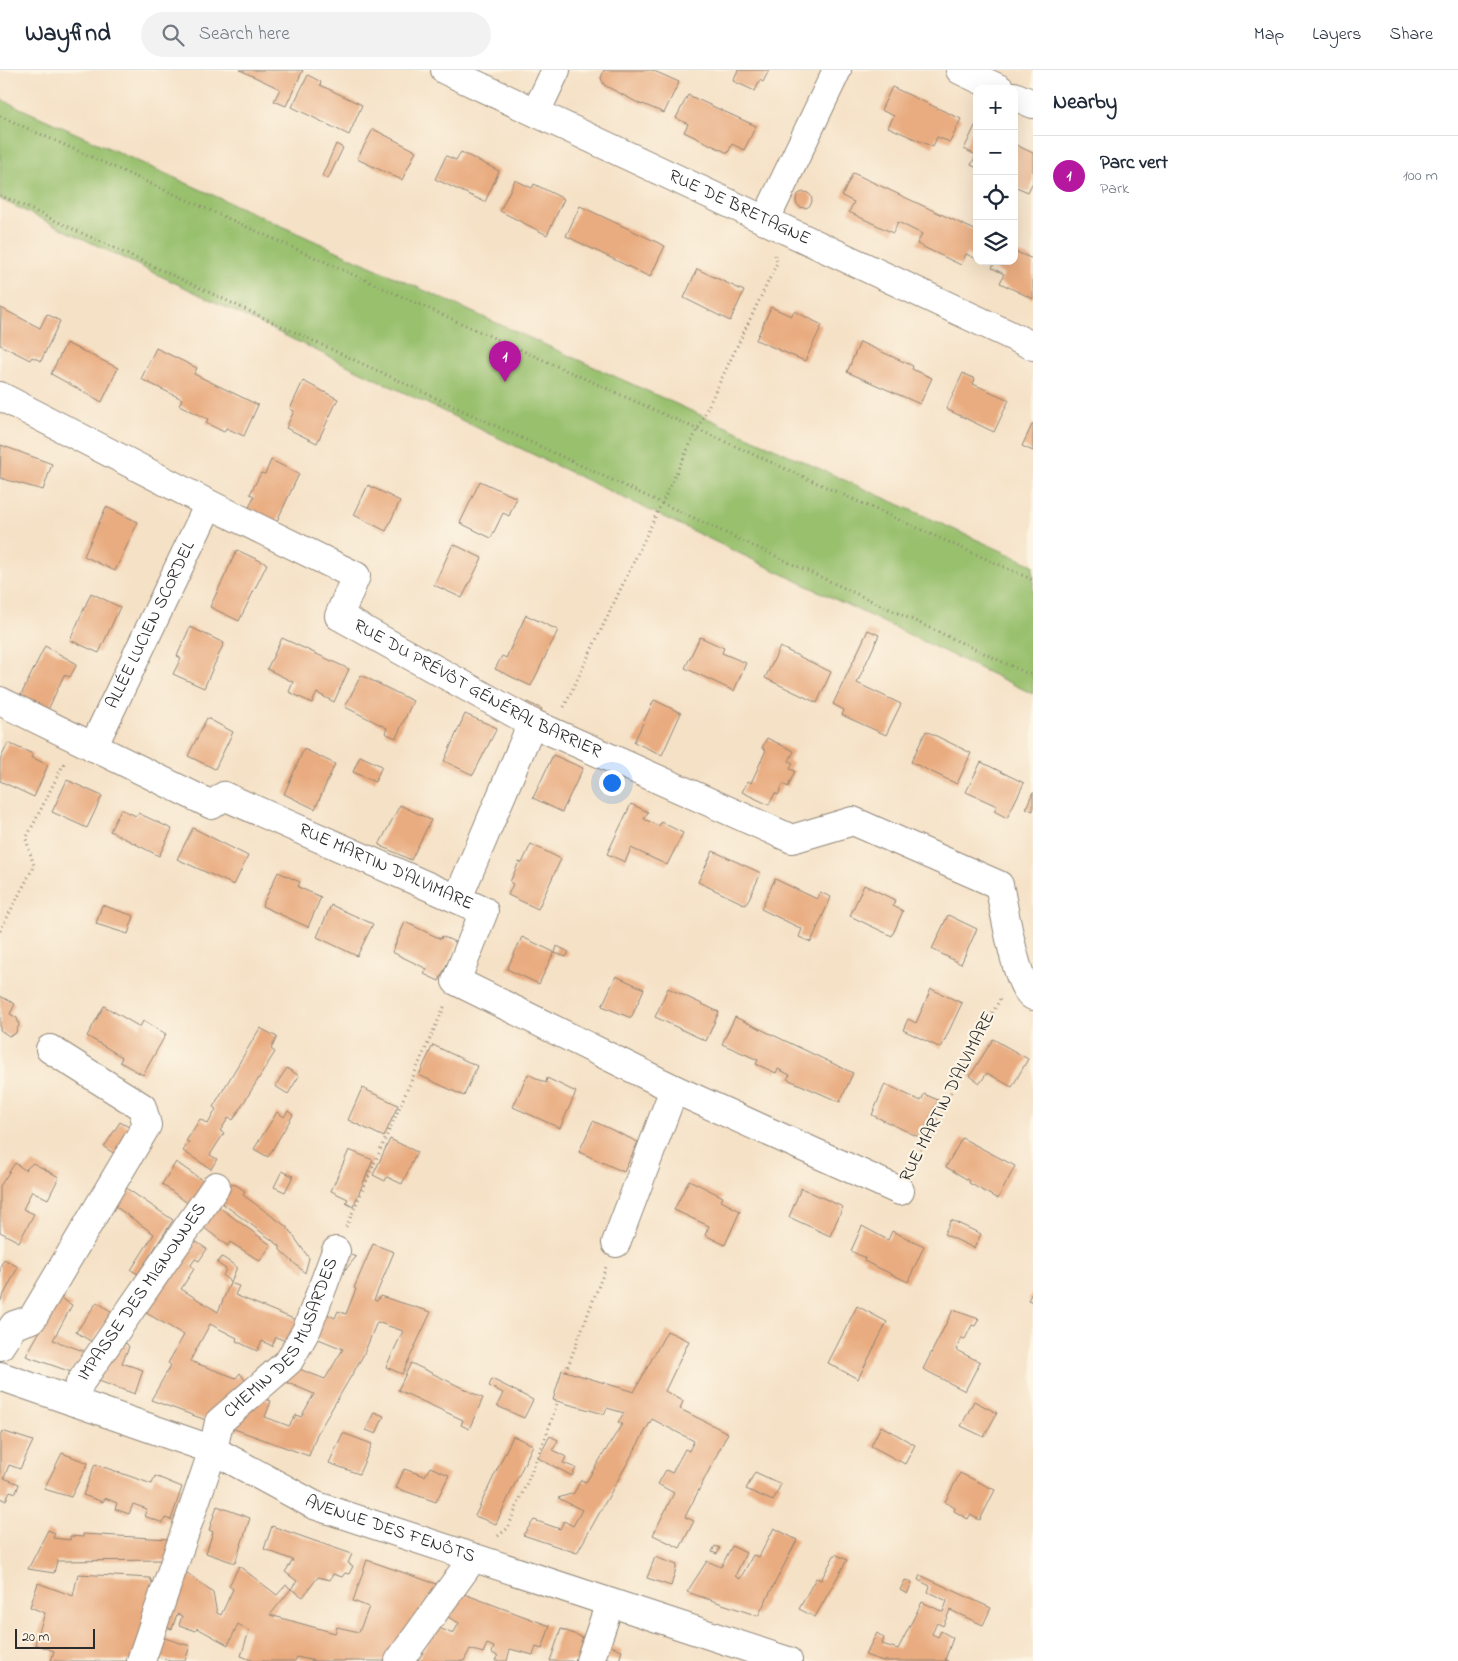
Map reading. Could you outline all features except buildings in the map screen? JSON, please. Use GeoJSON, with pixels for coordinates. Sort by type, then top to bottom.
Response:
{"type":"FeatureCollection","features":[{"type":"Feature","properties":{"kind":"street","name":"RUE DE BRETAGNE"},"geometry":{"type":"LineString","coordinates":[[445,70],[1033,346]]}},
{"type":"Feature","properties":{"kind":"street"},"geometry":{"type":"LineString","coordinates":[[536,112],[556,70]]}},
{"type":"Feature","properties":{"kind":"street"},"geometry":{"type":"LineString","coordinates":[[765,221],[837,70]]}},
{"type":"Feature","properties":{"kind":"street"},"geometry":{"type":"LineString","coordinates":[[960,70],[992,85]]}},
{"type":"Feature","properties":{"kind":"street"},"geometry":{"type":"LineString","coordinates":[[1018,98],[1033,104]]}},
{"type":"Feature","properties":{"kind":"street","name":"RUE DU PRÉVÔT GÉNÉRAL BARRIER"},"geometry":{"type":"LineString","coordinates":[[0,396],[208,504],[356,576],[338,616],[532,723],[792,839],[853,821],[999,885],[1018,972],[1029,994],[1033,996]]}},
{"type":"Feature","properties":{"kind":"street","name":"ALLÉE LUCIEN SCORDEL"},"geometry":{"type":"LineString","coordinates":[[85,743],[208,504]]}},
{"type":"Feature","properties":{"kind":"street","name":"RUE MARTIN D'ALVIMARE"},"geometry":{"type":"LineString","coordinates":[[0,701],[212,806],[224,796],[484,911],[456,981],[674,1089],[900,1191]]}},
{"type":"Feature","properties":{"kind":"street"},"geometry":{"type":"LineString","coordinates":[[458,898],[532,723]]}},
{"type":"Feature","properties":{"kind":"street"},"geometry":{"type":"LineString","coordinates":[[0,1346],[14,1325],[32,1319],[147,1125],[142,1107],[50,1049]]}},
{"type":"Feature","properties":{"kind":"street"},"geometry":{"type":"LineString","coordinates":[[616,1243],[674,1089]]}},
{"type":"Feature","properties":{"kind":"street","name":"IMPASSE DES MIGNONNES"},"geometry":{"type":"LineString","coordinates":[[74,1402],[80,1383],[216,1186]]}},
{"type":"Feature","properties":{"kind":"street","name":"CHEMIN DES MUSARDES"},"geometry":{"type":"LineString","coordinates":[[141,1661],[213,1450],[219,1422],[289,1361],[307,1329],[336,1251]]}},
{"type":"Feature","properties":{"kind":"street","name":"AVENUE DES FENÔTS"},"geometry":{"type":"LineString","coordinates":[[0,1376],[213,1450],[314,1506],[788,1661]]}},
{"type":"Feature","properties":{"kind":"street"},"geometry":{"type":"LineString","coordinates":[[400,1661],[473,1558]]}},
{"type":"Feature","properties":{"kind":"street"},"geometry":{"type":"LineString","coordinates":[[590,1661],[610,1603]]}},
{"type":"Feature","properties":{"kind":"path"},"geometry":{"type":"LineString","coordinates":[[0,116],[1033,580]]}},
{"type":"Feature","properties":{"kind":"path"},"geometry":{"type":"LineString","coordinates":[[0,194],[1033,676]]}},
{"type":"Feature","properties":{"kind":"path"},"geometry":{"type":"LineString","coordinates":[[564,708],[777,263],[765,221]]}},
{"type":"Feature","properties":{"kind":"path"},"geometry":{"type":"LineString","coordinates":[[0,931],[34,866],[26,839],[85,743]]}},
{"type":"Feature","properties":{"kind":"path","name":"RUE MARTIN D'ALVIMARE"},"geometry":{"type":"LineString","coordinates":[[900,1191],[996,1003],[1018,972]]}},
{"type":"Feature","properties":{"kind":"path"},"geometry":{"type":"LineString","coordinates":[[336,1251],[456,981]]}},
{"type":"Feature","properties":{"kind":"path"},"geometry":{"type":"LineString","coordinates":[[566,1371],[616,1243]]}},
{"type":"Feature","properties":{"kind":"path"},"geometry":{"type":"LineString","coordinates":[[473,1558],[508,1528],[545,1439],[558,1401]]}},
{"type":"Feature","properties":{"kind":"green space"},"geometry":{"type":"Polygon","coordinates":[[[0,99],[1033,565],[1033,694],[0,199],[0,99]]]}},
{"type":"Feature","properties":{"kind":"place","name":"Parc vert"},"geometry":{"type":"Point","coordinates":[505,382]}}]}
